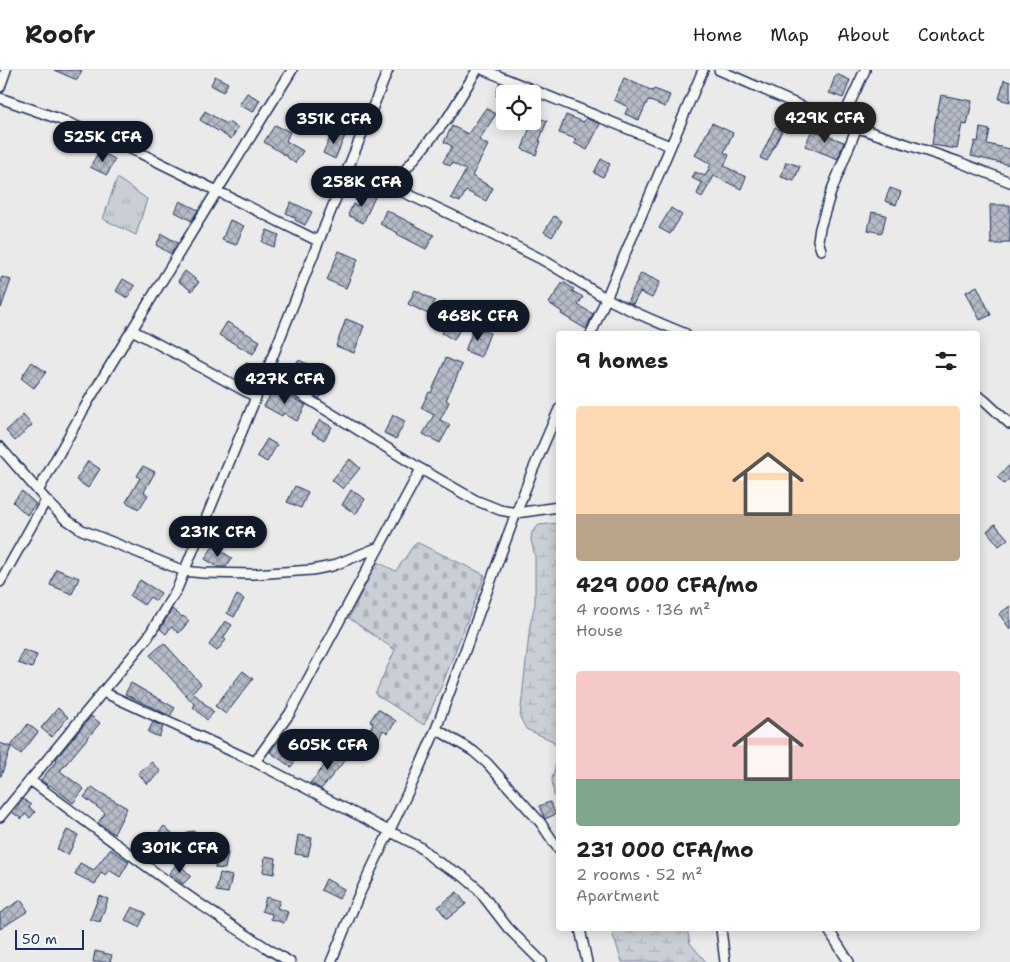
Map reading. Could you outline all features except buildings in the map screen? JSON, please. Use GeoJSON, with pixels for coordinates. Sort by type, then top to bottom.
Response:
{"type":"FeatureCollection","features":[{"type":"Feature","properties":{"kind":"street"},"geometry":{"type":"LineString","coordinates":[[0,87],[6,70]]}},
{"type":"Feature","properties":{"kind":"street"},"geometry":{"type":"LineString","coordinates":[[38,491],[89,400],[292,70]]}},
{"type":"Feature","properties":{"kind":"street"},"geometry":{"type":"LineString","coordinates":[[0,817],[148,637],[173,595],[266,373],[388,70]]}},
{"type":"Feature","properties":{"kind":"street"},"geometry":{"type":"LineString","coordinates":[[392,186],[447,119],[477,70]]}},
{"type":"Feature","properties":{"kind":"street"},"geometry":{"type":"LineString","coordinates":[[484,70],[670,146]]}},
{"type":"Feature","properties":{"kind":"street"},"geometry":{"type":"LineString","coordinates":[[592,331],[703,70]]}},
{"type":"Feature","properties":{"kind":"street"},"geometry":{"type":"LineString","coordinates":[[718,70],[826,117],[959,162],[1010,182]]}},
{"type":"Feature","properties":{"kind":"street"},"geometry":{"type":"LineString","coordinates":[[842,122],[865,70]]}},
{"type":"Feature","properties":{"kind":"street"},"geometry":{"type":"LineString","coordinates":[[0,98],[140,154],[318,241]]}},
{"type":"Feature","properties":{"kind":"street"},"geometry":{"type":"LineString","coordinates":[[821,250],[818,240],[820,228],[831,192],[858,127]]}},
{"type":"Feature","properties":{"kind":"street"},"geometry":{"type":"LineString","coordinates":[[348,168],[392,186],[542,260],[606,298],[679,331]]}},
{"type":"Feature","properties":{"kind":"street"},"geometry":{"type":"LineString","coordinates":[[132,330],[256,397]]}},
{"type":"Feature","properties":{"kind":"street"},"geometry":{"type":"LineString","coordinates":[[266,373],[421,469],[475,500],[500,510],[516,512],[556,507]]}},
{"type":"Feature","properties":{"kind":"street"},"geometry":{"type":"LineString","coordinates":[[980,397],[1010,424]]}},
{"type":"Feature","properties":{"kind":"street"},"geometry":{"type":"LineString","coordinates":[[331,962],[358,897],[436,730],[516,512],[556,416]]}},
{"type":"Feature","properties":{"kind":"street"},"geometry":{"type":"LineString","coordinates":[[0,447],[64,518],[82,530],[184,570],[203,573],[254,574],[312,570],[332,566],[379,547]]}},
{"type":"Feature","properties":{"kind":"street"},"geometry":{"type":"LineString","coordinates":[[255,762],[290,712],[315,668],[421,469]]}},
{"type":"Feature","properties":{"kind":"street"},"geometry":{"type":"LineString","coordinates":[[0,582],[46,500]]}},
{"type":"Feature","properties":{"kind":"street"},"geometry":{"type":"LineString","coordinates":[[103,692],[255,762],[420,848],[436,861],[463,876],[477,888],[508,928],[542,962]]}},
{"type":"Feature","properties":{"kind":"street"},"geometry":{"type":"LineString","coordinates":[[436,730],[473,751],[487,763],[540,822],[556,846]]}},
{"type":"Feature","properties":{"kind":"street"},"geometry":{"type":"LineString","coordinates":[[30,780],[155,872],[240,931],[289,962]]}},
{"type":"Feature","properties":{"kind":"street"},"geometry":{"type":"LineString","coordinates":[[580,931],[587,962]]}},
{"type":"Feature","properties":{"kind":"street"},"geometry":{"type":"LineString","coordinates":[[721,931],[725,962]]}},
{"type":"Feature","properties":{"kind":"street"},"geometry":{"type":"LineString","coordinates":[[829,931],[849,962]]}},
{"type":"Feature","properties":{"kind":"green space"},"geometry":{"type":"Polygon","coordinates":[[[117,178],[147,199],[136,235],[103,219],[117,178]]]}},
{"type":"Feature","properties":{"kind":"green space"},"geometry":{"type":"Polygon","coordinates":[[[556,523],[556,746],[553,741],[526,729],[520,717],[530,625],[535,604],[535,556],[531,540],[532,532],[539,525],[556,523]]]}},
{"type":"Feature","properties":{"kind":"green space"},"geometry":{"type":"Polygon","coordinates":[[[416,542],[485,575],[442,685],[424,725],[375,694],[395,650],[349,618],[377,562],[396,571],[416,542]]]}},
{"type":"Feature","properties":{"kind":"green space"},"geometry":{"type":"Polygon","coordinates":[[[556,764],[556,802],[554,796],[552,779],[556,764]]]}},
{"type":"Feature","properties":{"kind":"green space"},"geometry":{"type":"Polygon","coordinates":[[[612,931],[687,931],[690,943],[706,962],[622,962],[612,931]]]}}]}
